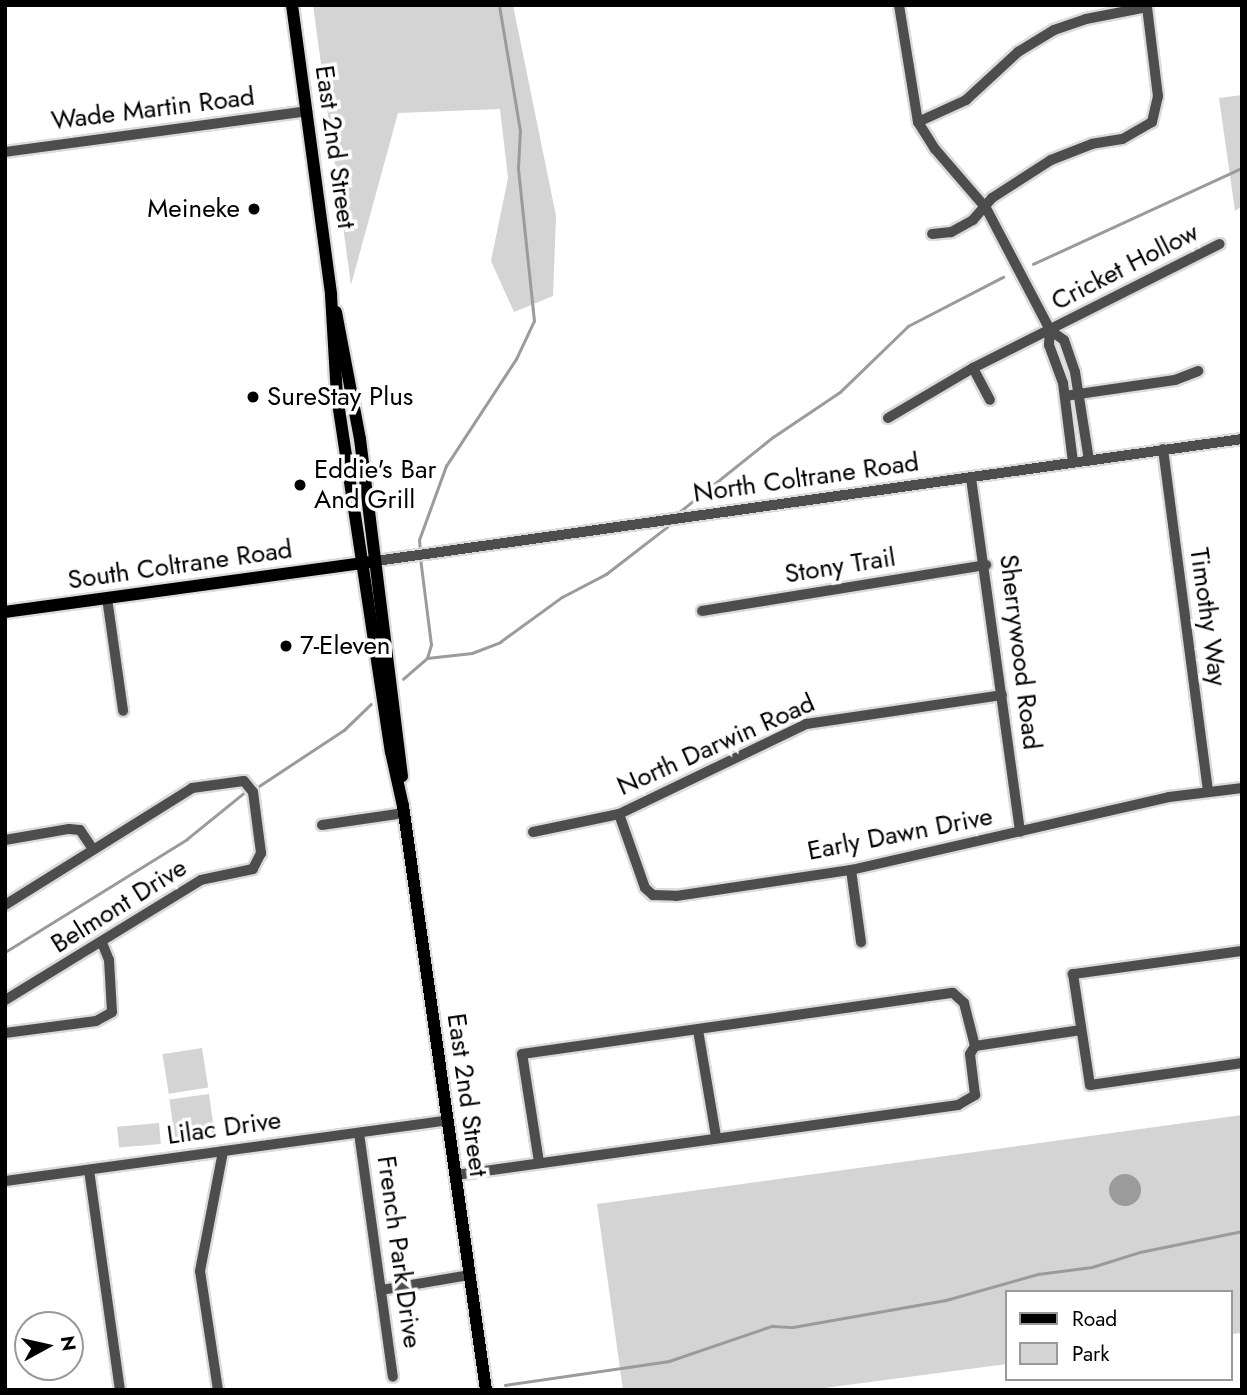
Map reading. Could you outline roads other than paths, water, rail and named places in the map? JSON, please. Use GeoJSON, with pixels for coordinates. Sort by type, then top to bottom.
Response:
{"type":"FeatureCollection","features":[{"type":"Feature","properties":{"kind":"main road","name":"East 2nd Street"},"geometry":{"type":"LineString","coordinates":[[292,5],[331,295],[337,396],[362,564],[404,810],[486,1390]]}},
{"type":"Feature","properties":{"kind":"main road","name":"East 2nd Street"},"geometry":{"type":"LineString","coordinates":[[331,295],[345,342],[360,439],[398,723],[404,810]]}},
{"type":"Feature","properties":{"kind":"main road"},"geometry":{"type":"LineString","coordinates":[[337,396],[344,399],[360,439]]}},
{"type":"Feature","properties":{"kind":"main road","name":"South Coltrane Road"},"geometry":{"type":"LineString","coordinates":[[5,612],[376,561]]}},
{"type":"Feature","properties":{"kind":"street"},"geometry":{"type":"LineString","coordinates":[[900,5],[918,122],[935,149],[986,208],[1050,330],[1064,340],[1079,394],[1089,460]]}},
{"type":"Feature","properties":{"kind":"street"},"geometry":{"type":"LineString","coordinates":[[918,122],[966,100],[1018,52],[1054,30],[1086,19],[1147,7],[1158,96],[1152,122],[1122,139],[1092,144],[1051,160],[992,198],[986,208],[951,232],[932,234]]}},
{"type":"Feature","properties":{"kind":"street","name":"Wade Martin Road"},"geometry":{"type":"LineString","coordinates":[[5,152],[307,111]]}},
{"type":"Feature","properties":{"kind":"street","name":"Cricket Hollow"},"geometry":{"type":"LineString","coordinates":[[888,418],[973,368],[1220,244]]}},
{"type":"Feature","properties":{"kind":"street"},"geometry":{"type":"LineString","coordinates":[[1050,330],[1049,345],[1065,396],[1073,462]]}},
{"type":"Feature","properties":{"kind":"street"},"geometry":{"type":"LineString","coordinates":[[973,368],[990,400]]}},
{"type":"Feature","properties":{"kind":"street"},"geometry":{"type":"LineString","coordinates":[[1065,396],[1175,380],[1198,371]]}},
{"type":"Feature","properties":{"kind":"street","name":"North Coltrane Road"},"geometry":{"type":"LineString","coordinates":[[376,561],[1242,439]]}},
{"type":"Feature","properties":{"kind":"street","name":"Timothy Way"},"geometry":{"type":"LineString","coordinates":[[1163,449],[1208,791]]}},
{"type":"Feature","properties":{"kind":"street","name":"Sherrywood Road"},"geometry":{"type":"LineString","coordinates":[[971,478],[986,565],[1020,832]]}},
{"type":"Feature","properties":{"kind":"street","name":"Stony Trail"},"geometry":{"type":"LineString","coordinates":[[702,611],[986,565]]}},
{"type":"Feature","properties":{"kind":"street"},"geometry":{"type":"LineString","coordinates":[[107,598],[122,711]]}},
{"type":"Feature","properties":{"kind":"street","name":"North Darwin Road"},"geometry":{"type":"LineString","coordinates":[[533,832],[619,814],[806,724],[1002,695]]}},
{"type":"Feature","properties":{"kind":"street","name":"Belmont Drive"},"geometry":{"type":"LineString","coordinates":[[5,1000],[201,880],[248,871],[260,863],[256,801],[249,785],[233,781],[192,788],[93,849]]}},
{"type":"Feature","properties":{"kind":"street","name":"Early Dawn Drive"},"geometry":{"type":"LineString","coordinates":[[619,814],[633,863],[653,895],[676,896],[851,870],[1208,791],[1242,788]]}},
{"type":"Feature","properties":{"kind":"street"},"geometry":{"type":"LineString","coordinates":[[322,825],[404,810]]}},
{"type":"Feature","properties":{"kind":"street"},"geometry":{"type":"LineString","coordinates":[[5,840],[80,830],[93,849],[5,905]]}},
{"type":"Feature","properties":{"kind":"street"},"geometry":{"type":"LineString","coordinates":[[851,870],[861,942]]}},
{"type":"Feature","properties":{"kind":"street"},"geometry":{"type":"LineString","coordinates":[[5,1032],[96,1021],[112,1012],[109,960],[102,943]]}},
{"type":"Feature","properties":{"kind":"street"},"geometry":{"type":"LineString","coordinates":[[1242,951],[1073,974],[1090,1085],[1242,1063]]}},
{"type":"Feature","properties":{"kind":"street"},"geometry":{"type":"LineString","coordinates":[[456,1175],[716,1136],[958,1105],[975,1096],[970,1054],[975,1046],[964,1003],[953,993],[522,1054],[540,1162]]}},
{"type":"Feature","properties":{"kind":"street"},"geometry":{"type":"LineString","coordinates":[[698,1030],[716,1136]]}},
{"type":"Feature","properties":{"kind":"street"},"geometry":{"type":"LineString","coordinates":[[975,1046],[1082,1030]]}},
{"type":"Feature","properties":{"kind":"street","name":"Lilac Drive"},"geometry":{"type":"LineString","coordinates":[[5,1181],[448,1120]]}},
{"type":"Feature","properties":{"kind":"street","name":"French Park Drive"},"geometry":{"type":"LineString","coordinates":[[359,1133],[393,1377]]}},
{"type":"Feature","properties":{"kind":"street"},"geometry":{"type":"LineString","coordinates":[[218,1390],[200,1272],[223,1151]]}},
{"type":"Feature","properties":{"kind":"street"},"geometry":{"type":"LineString","coordinates":[[89,1170],[120,1390]]}},
{"type":"Feature","properties":{"kind":"street"},"geometry":{"type":"LineString","coordinates":[[381,1290],[470,1275]]}},
{"type":"Feature","properties":{"kind":"waterway"},"geometry":{"type":"LineString","coordinates":[[420,551],[419,540],[446,466],[516,359],[534,321],[518,168],[520,131],[499,5]]}},
{"type":"Feature","properties":{"kind":"waterway"},"geometry":{"type":"LineString","coordinates":[[1033,264],[1242,168]]}},
{"type":"Feature","properties":{"kind":"waterway"},"geometry":{"type":"LineString","coordinates":[[678,513],[773,437],[840,392],[908,326],[1003,277]]}},
{"type":"Feature","properties":{"kind":"waterway"},"geometry":{"type":"LineString","coordinates":[[427,658],[472,653],[500,642],[562,597],[606,574],[667,527]]}},
{"type":"Feature","properties":{"kind":"waterway"},"geometry":{"type":"LineString","coordinates":[[403,679],[427,658],[431,645],[420,558]]}},
{"type":"Feature","properties":{"kind":"waterway"},"geometry":{"type":"LineString","coordinates":[[259,786],[344,730],[371,704]]}},
{"type":"Feature","properties":{"kind":"waterway"},"geometry":{"type":"LineString","coordinates":[[5,952],[187,839],[245,792]]}},
{"type":"Feature","properties":{"kind":"waterway"},"geometry":{"type":"LineString","coordinates":[[505,1385],[669,1361],[772,1326],[793,1327],[946,1300],[1038,1274],[1092,1267],[1140,1252],[1242,1231]]}},
{"type":"Feature","properties":{"kind":"place","name":"Meineke"},"geometry":{"type":"Point","coordinates":[254,209]}},
{"type":"Feature","properties":{"kind":"place","name":"SureStay Plus"},"geometry":{"type":"Point","coordinates":[253,397]}},
{"type":"Feature","properties":{"kind":"place","name":"Eddie's Bar And Grill"},"geometry":{"type":"Point","coordinates":[300,485]}},
{"type":"Feature","properties":{"kind":"place","name":"7-Eleven"},"geometry":{"type":"Point","coordinates":[286,646]}}]}
